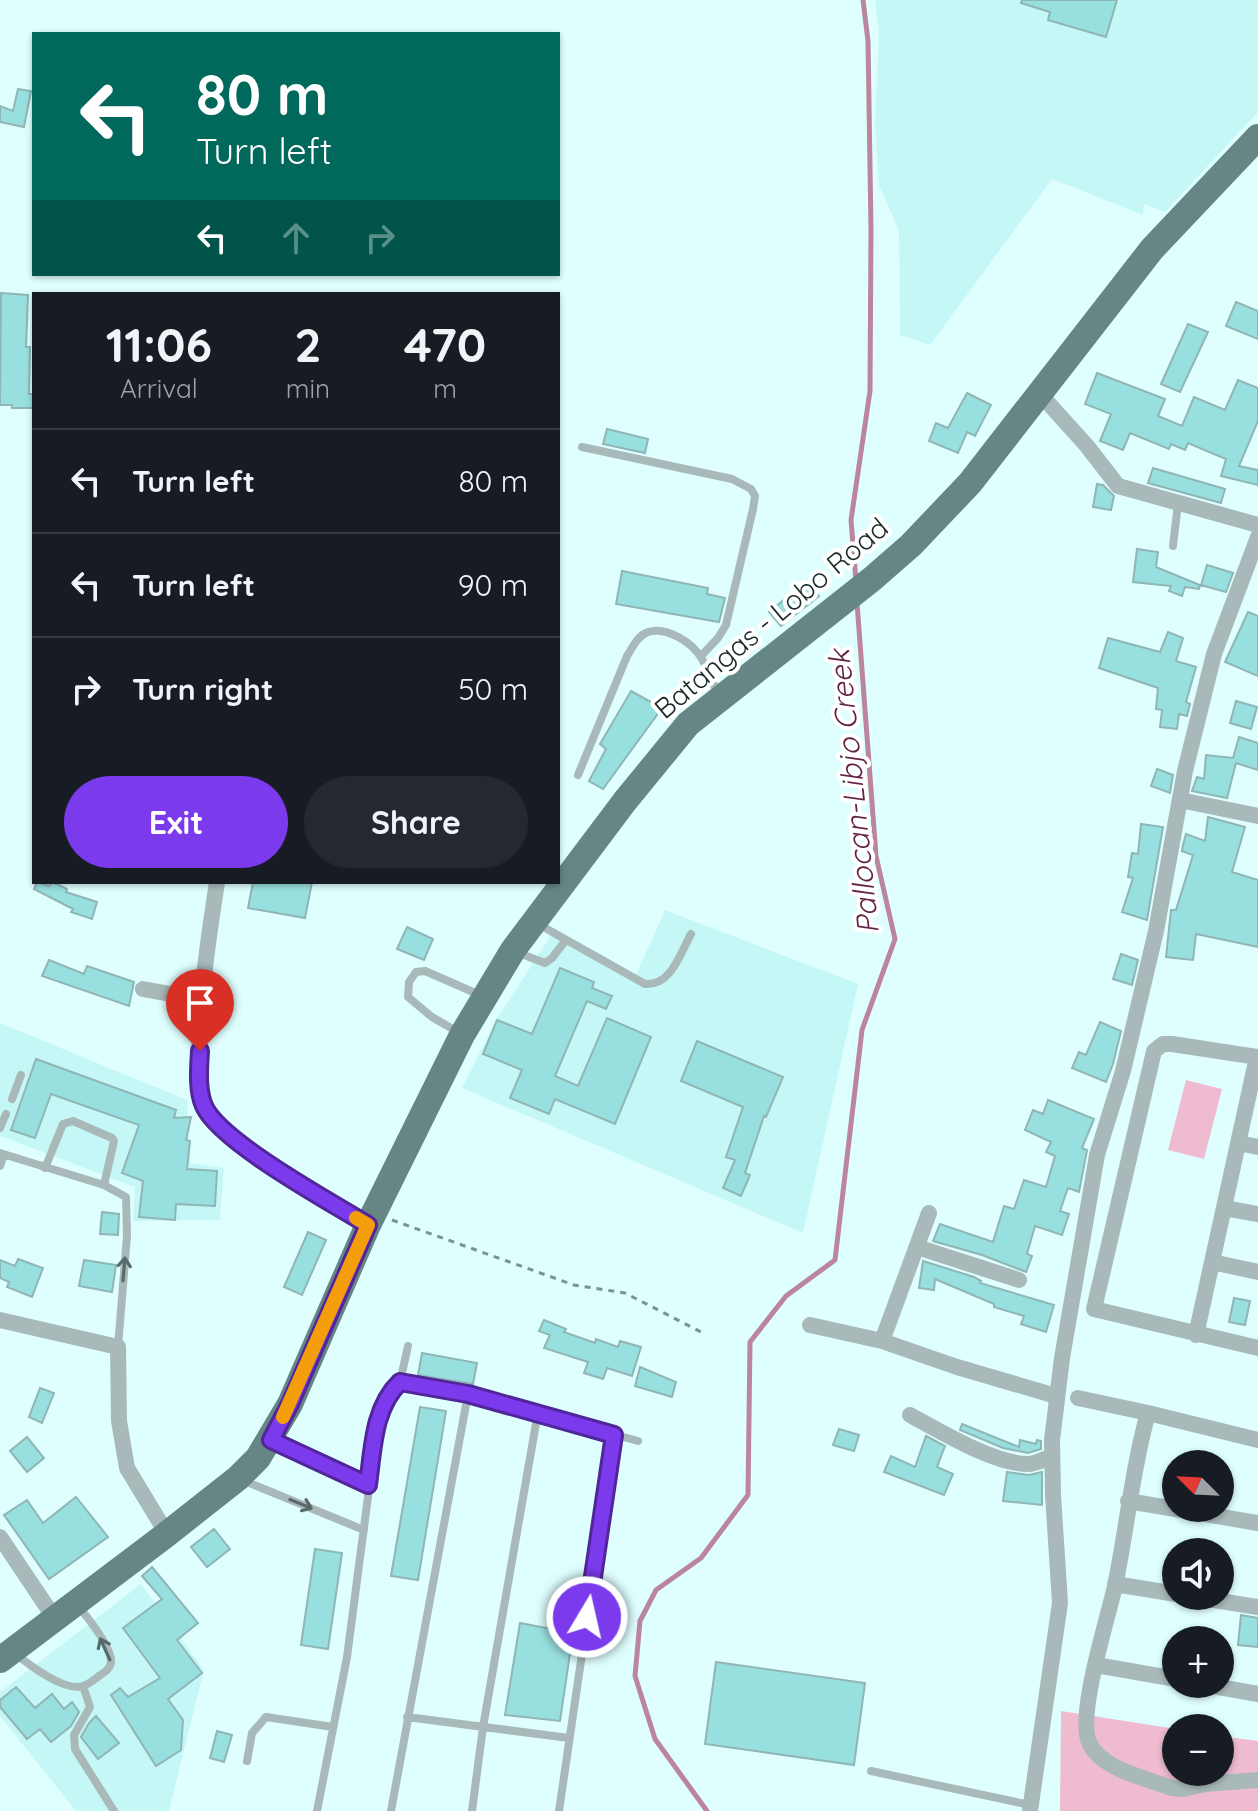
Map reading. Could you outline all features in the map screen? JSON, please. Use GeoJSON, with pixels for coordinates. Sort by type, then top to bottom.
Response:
{"type":"FeatureCollection","features":[{"type":"Feature","properties":{"kind":"main road","name":"Batangas - Lobo Road"},"geometry":{"type":"LineString","coordinates":[[6,1655],[238,1478],[271,1440],[290,1404],[371,1219],[462,1035],[513,950],[662,752],[688,724],[911,545],[970,483],[1152,249],[1258,137]]}},
{"type":"Feature","properties":{"kind":"street"},"geometry":{"type":"LineString","coordinates":[[1041,395],[1118,486],[1258,525]]}},
{"type":"Feature","properties":{"kind":"street"},"geometry":{"type":"LineString","coordinates":[[1030,1808],[1060,1603],[1052,1456],[1056,1396],[1097,1155],[1123,1071],[1156,931],[1180,800],[1214,654],[1254,558],[1258,537]]}},
{"type":"Feature","properties":{"kind":"street"},"geometry":{"type":"LineString","coordinates":[[1180,800],[1258,816]]}},
{"type":"Feature","properties":{"kind":"street"},"geometry":{"type":"LineString","coordinates":[[217,884],[203,1000],[199,1076],[203,1104],[215,1123],[285,1174],[371,1219]]}},
{"type":"Feature","properties":{"kind":"street"},"geometry":{"type":"LineString","coordinates":[[143,989],[203,1000]]}},
{"type":"Feature","properties":{"kind":"street"},"geometry":{"type":"LineString","coordinates":[[1196,1335],[1258,1057],[1163,1044],[1154,1051],[1094,1309],[1196,1335],[1258,1348]]}},
{"type":"Feature","properties":{"kind":"street"},"geometry":{"type":"LineString","coordinates":[[1238,1143],[1258,1147]]}},
{"type":"Feature","properties":{"kind":"street"},"geometry":{"type":"LineString","coordinates":[[1224,1208],[1258,1214]]}},
{"type":"Feature","properties":{"kind":"street"},"geometry":{"type":"LineString","coordinates":[[882,1341],[929,1213]]}},
{"type":"Feature","properties":{"kind":"street"},"geometry":{"type":"LineString","coordinates":[[917,1247],[1019,1280]]}},
{"type":"Feature","properties":{"kind":"street"},"geometry":{"type":"LineString","coordinates":[[1212,1262],[1258,1272]]}},
{"type":"Feature","properties":{"kind":"street"},"geometry":{"type":"LineString","coordinates":[[0,1320],[118,1347],[119,1421],[127,1468],[167,1534]]}},
{"type":"Feature","properties":{"kind":"street"},"geometry":{"type":"LineString","coordinates":[[810,1325],[882,1341],[1056,1396]]}},
{"type":"Feature","properties":{"kind":"street"},"geometry":{"type":"LineString","coordinates":[[1078,1398],[1258,1440]]}},
{"type":"Feature","properties":{"kind":"street"},"geometry":{"type":"LineString","coordinates":[[1148,1413],[1136,1457],[1115,1584],[1096,1665],[1088,1711],[1088,1740],[1100,1758],[1172,1788],[1258,1780]]}},
{"type":"Feature","properties":{"kind":"street"},"geometry":{"type":"LineString","coordinates":[[910,1415],[956,1440],[1010,1463],[1032,1464],[1052,1456]]}},
{"type":"Feature","properties":{"kind":"street"},"geometry":{"type":"LineString","coordinates":[[1128,1501],[1258,1523]]}},
{"type":"Feature","properties":{"kind":"street"},"geometry":{"type":"LineString","coordinates":[[0,1537],[65,1611]]}},
{"type":"Feature","properties":{"kind":"street"},"geometry":{"type":"LineString","coordinates":[[1115,1584],[1162,1592]]}},
{"type":"Feature","properties":{"kind":"street"},"geometry":{"type":"LineString","coordinates":[[1234,1603],[1258,1607]]}},
{"type":"Feature","properties":{"kind":"street"},"geometry":{"type":"LineString","coordinates":[[1096,1665],[1162,1677]]}},
{"type":"Feature","properties":{"kind":"street"},"geometry":{"type":"LineString","coordinates":[[1234,1690],[1258,1694]]}},
{"type":"Feature","properties":{"kind":"lane"},"geometry":{"type":"LineString","coordinates":[[582,447],[732,479],[751,489],[755,496],[731,611],[718,638],[701,656]]}},
{"type":"Feature","properties":{"kind":"lane"},"geometry":{"type":"LineString","coordinates":[[1173,546],[1178,501]]}},
{"type":"Feature","properties":{"kind":"lane"},"geometry":{"type":"LineString","coordinates":[[578,775],[627,656],[638,639],[648,632],[678,636],[701,656],[720,699]]}},
{"type":"Feature","properties":{"kind":"lane"},"geometry":{"type":"LineString","coordinates":[[533,922],[645,984],[653,985],[667,978],[691,934]]}},
{"type":"Feature","properties":{"kind":"lane"},"geometry":{"type":"LineString","coordinates":[[513,950],[545,963],[566,940]]}},
{"type":"Feature","properties":{"kind":"lane"},"geometry":{"type":"LineString","coordinates":[[462,1035],[432,1017],[408,997],[409,982],[416,972],[425,971],[484,997]]}},
{"type":"Feature","properties":{"kind":"lane"},"geometry":{"type":"LineString","coordinates":[[12,1099],[21,1075]]}},
{"type":"Feature","properties":{"kind":"lane"},"geometry":{"type":"LineString","coordinates":[[0,1128],[6,1114]]}},
{"type":"Feature","properties":{"kind":"lane"},"geometry":{"type":"LineString","coordinates":[[45,1168],[63,1124],[73,1121],[114,1141],[104,1185]]}},
{"type":"Feature","properties":{"kind":"lane"},"geometry":{"type":"LineString","coordinates":[[0,1166],[2,1153],[122,1193],[128,1204],[118,1347]]}},
{"type":"Feature","properties":{"kind":"lane"},"geometry":{"type":"LineString","coordinates":[[317,1811],[347,1657],[378,1420],[389,1393],[400,1382],[408,1346]]}},
{"type":"Feature","properties":{"kind":"lane"},"geometry":{"type":"LineString","coordinates":[[400,1382],[468,1394],[638,1441]]}},
{"type":"Feature","properties":{"kind":"lane"},"geometry":{"type":"LineString","coordinates":[[391,1811],[468,1394]]}},
{"type":"Feature","properties":{"kind":"lane"},"geometry":{"type":"LineString","coordinates":[[472,1811],[483,1727],[538,1412]]}},
{"type":"Feature","properties":{"kind":"lane"},"geometry":{"type":"LineString","coordinates":[[559,1811],[614,1435]]}},
{"type":"Feature","properties":{"kind":"lane"},"geometry":{"type":"LineString","coordinates":[[271,1440],[368,1485]]}},
{"type":"Feature","properties":{"kind":"lane"},"geometry":{"type":"LineString","coordinates":[[238,1478],[364,1530]]}},
{"type":"Feature","properties":{"kind":"lane"},"geometry":{"type":"LineString","coordinates":[[6,1655],[71,1686],[83,1686],[106,1672],[111,1661],[92,1623],[65,1611]]}},
{"type":"Feature","properties":{"kind":"lane"},"geometry":{"type":"LineString","coordinates":[[83,1686],[90,1707],[74,1735],[75,1749],[114,1811]]}},
{"type":"Feature","properties":{"kind":"lane"},"geometry":{"type":"LineString","coordinates":[[247,1761],[252,1733],[266,1717],[333,1727]]}},
{"type":"Feature","properties":{"kind":"lane"},"geometry":{"type":"LineString","coordinates":[[407,1717],[569,1738]]}},
{"type":"Feature","properties":{"kind":"lane"},"geometry":{"type":"LineString","coordinates":[[871,1771],[1030,1808]]}},
{"type":"Feature","properties":{"kind":"path"},"geometry":{"type":"LineString","coordinates":[[371,1219],[574,1285],[625,1293],[705,1334]]}},
{"type":"Feature","properties":{"kind":"shaded area"},"geometry":{"type":"Polygon","coordinates":[[[875,0],[1258,0],[1258,112],[1165,212],[1144,204],[1143,215],[1052,179],[930,345],[900,335],[899,231],[879,185],[875,125],[879,33],[875,0]]]}},
{"type":"Feature","properties":{"kind":"shaded area"},"geometry":{"type":"Polygon","coordinates":[[[665,910],[858,984],[803,1233],[462,1088],[499,1015],[554,931],[635,977],[665,910]]]}},
{"type":"Feature","properties":{"kind":"shaded area"},"geometry":{"type":"Polygon","coordinates":[[[0,1023],[187,1100],[190,1163],[224,1168],[220,1220],[133,1221],[135,1187],[0,1136],[0,1023]]]}},
{"type":"Feature","properties":{"kind":"shaded area"},"geometry":{"type":"Polygon","coordinates":[[[1186,1080],[1222,1089],[1204,1159],[1168,1150],[1186,1080]]]}},
{"type":"Feature","properties":{"kind":"shaded area"},"geometry":{"type":"Polygon","coordinates":[[[141,1584],[204,1670],[169,1811],[76,1811],[0,1716],[0,1692],[141,1584]]]}},
{"type":"Feature","properties":{"kind":"shaded area"},"geometry":{"type":"Polygon","coordinates":[[[1061,1711],[1162,1727],[1162,1786],[1234,1786],[1234,1738],[1258,1741],[1258,1811],[1060,1811],[1061,1711]]]}},
{"type":"Feature","properties":{"kind":"building"},"geometry":{"type":"Polygon","coordinates":[[[1022,0],[1117,0],[1106,37],[1048,20],[1050,12],[1021,3],[1022,0]]]}},
{"type":"Feature","properties":{"kind":"building"},"geometry":{"type":"Polygon","coordinates":[[[18,89],[31,91],[24,127],[0,122],[0,106],[13,111],[18,89]]]}},
{"type":"Feature","properties":{"kind":"building"},"geometry":{"type":"Polygon","coordinates":[[[1,293],[28,295],[26,347],[30,347],[29,394],[32,394],[32,408],[0,405],[1,293]]]}},
{"type":"Feature","properties":{"kind":"building"},"geometry":{"type":"Polygon","coordinates":[[[1236,302],[1258,311],[1258,339],[1226,326],[1236,302]]]}},
{"type":"Feature","properties":{"kind":"building"},"geometry":{"type":"Polygon","coordinates":[[[1188,324],[1208,332],[1180,392],[1161,384],[1188,324]]]}},
{"type":"Feature","properties":{"kind":"building"},"geometry":{"type":"Polygon","coordinates":[[[1097,373],[1165,399],[1158,416],[1182,426],[1194,397],[1225,410],[1238,380],[1258,388],[1258,421],[1239,466],[1258,470],[1258,485],[1221,476],[1226,459],[1188,443],[1185,450],[1171,444],[1169,449],[1130,433],[1123,450],[1100,441],[1111,414],[1085,404],[1097,373]]]}},
{"type":"Feature","properties":{"kind":"building"},"geometry":{"type":"Polygon","coordinates":[[[967,393],[991,405],[975,436],[967,432],[958,453],[929,441],[936,423],[948,428],[967,393]]]}},
{"type":"Feature","properties":{"kind":"building"},"geometry":{"type":"Polygon","coordinates":[[[607,429],[648,439],[645,453],[603,444],[607,429]]]}},
{"type":"Feature","properties":{"kind":"building"},"geometry":{"type":"Polygon","coordinates":[[[1153,468],[1225,489],[1221,503],[1148,483],[1153,468]]]}},
{"type":"Feature","properties":{"kind":"building"},"geometry":{"type":"Polygon","coordinates":[[[1097,484],[1103,485],[1114,496],[1111,510],[1093,507],[1097,484]]]}},
{"type":"Feature","properties":{"kind":"building"},"geometry":{"type":"Polygon","coordinates":[[[1137,549],[1158,552],[1156,567],[1200,585],[1199,589],[1185,587],[1182,596],[1169,591],[1171,586],[1133,582],[1137,549]]]}},
{"type":"Feature","properties":{"kind":"building"},"geometry":{"type":"Polygon","coordinates":[[[1207,565],[1233,573],[1226,592],[1201,585],[1207,565]]]}},
{"type":"Feature","properties":{"kind":"building"},"geometry":{"type":"Polygon","coordinates":[[[622,571],[708,588],[707,594],[725,598],[719,622],[616,604],[622,571]]]}},
{"type":"Feature","properties":{"kind":"building"},"geometry":{"type":"Polygon","coordinates":[[[807,581],[819,596],[781,626],[769,612],[807,581]]]}},
{"type":"Feature","properties":{"kind":"building"},"geometry":{"type":"Polygon","coordinates":[[[1248,612],[1258,616],[1258,676],[1225,662],[1248,612]]]}},
{"type":"Feature","properties":{"kind":"building"},"geometry":{"type":"Polygon","coordinates":[[[1168,632],[1183,638],[1176,661],[1196,667],[1186,702],[1190,704],[1187,716],[1179,714],[1177,729],[1160,727],[1162,710],[1156,709],[1158,688],[1099,668],[1108,638],[1160,652],[1168,632]]]}},
{"type":"Feature","properties":{"kind":"building"},"geometry":{"type":"Polygon","coordinates":[[[631,691],[662,708],[603,789],[589,781],[606,749],[600,744],[631,691]]]}},
{"type":"Feature","properties":{"kind":"building"},"geometry":{"type":"Polygon","coordinates":[[[1236,701],[1257,707],[1251,729],[1230,723],[1236,701]]]}},
{"type":"Feature","properties":{"kind":"building"},"geometry":{"type":"Polygon","coordinates":[[[1239,737],[1258,743],[1258,770],[1236,763],[1227,798],[1192,791],[1197,777],[1204,779],[1206,755],[1233,758],[1239,737]]]}},
{"type":"Feature","properties":{"kind":"building"},"geometry":{"type":"Polygon","coordinates":[[[1157,769],[1173,775],[1170,793],[1151,786],[1157,769]]]}},
{"type":"Feature","properties":{"kind":"building"},"geometry":{"type":"Polygon","coordinates":[[[1208,817],[1245,827],[1232,872],[1258,880],[1258,947],[1196,934],[1193,960],[1166,957],[1171,910],[1176,910],[1193,855],[1182,851],[1186,834],[1205,841],[1208,817]]]}},
{"type":"Feature","properties":{"kind":"building"},"geometry":{"type":"Polygon","coordinates":[[[1141,824],[1163,827],[1147,920],[1122,912],[1133,878],[1128,877],[1132,853],[1138,854],[1141,824]]]}},
{"type":"Feature","properties":{"kind":"building"},"geometry":{"type":"Polygon","coordinates":[[[36,884],[57,884],[67,889],[66,892],[97,902],[92,919],[71,912],[73,909],[34,889],[36,884]]]}},
{"type":"Feature","properties":{"kind":"building"},"geometry":{"type":"Polygon","coordinates":[[[253,884],[312,884],[305,918],[248,908],[253,884]]]}},
{"type":"Feature","properties":{"kind":"building"},"geometry":{"type":"Polygon","coordinates":[[[407,927],[433,939],[424,960],[397,949],[407,927]]]}},
{"type":"Feature","properties":{"kind":"building"},"geometry":{"type":"Polygon","coordinates":[[[1121,954],[1138,960],[1132,985],[1113,979],[1121,954]]]}},
{"type":"Feature","properties":{"kind":"building"},"geometry":{"type":"Polygon","coordinates":[[[49,960],[84,974],[87,966],[134,982],[129,1006],[42,976],[49,960]]]}},
{"type":"Feature","properties":{"kind":"building"},"geometry":{"type":"Polygon","coordinates":[[[560,968],[594,982],[592,988],[612,996],[606,1009],[587,1001],[555,1076],[578,1086],[607,1018],[651,1037],[615,1124],[555,1099],[549,1114],[510,1098],[522,1070],[483,1054],[497,1020],[532,1034],[560,968]]]}},
{"type":"Feature","properties":{"kind":"building"},"geometry":{"type":"Polygon","coordinates":[[[1100,1022],[1121,1031],[1106,1082],[1072,1068],[1079,1052],[1086,1055],[1100,1022]]]}},
{"type":"Feature","properties":{"kind":"building"},"geometry":{"type":"Polygon","coordinates":[[[697,1041],[783,1077],[764,1116],[745,1173],[750,1175],[741,1196],[723,1188],[735,1160],[726,1157],[743,1107],[681,1081],[697,1041]]]}},
{"type":"Feature","properties":{"kind":"building"},"geometry":{"type":"Polygon","coordinates":[[[36,1059],[176,1110],[174,1118],[191,1117],[186,1140],[190,1141],[187,1169],[217,1171],[215,1206],[176,1204],[175,1220],[139,1217],[143,1181],[122,1173],[139,1125],[51,1094],[35,1138],[11,1130],[36,1059]]]}},
{"type":"Feature","properties":{"kind":"building"},"geometry":{"type":"Polygon","coordinates":[[[1048,1100],[1094,1119],[1082,1148],[1087,1150],[1079,1192],[1068,1188],[1060,1211],[1069,1214],[1062,1235],[1035,1226],[1027,1254],[1032,1256],[1026,1272],[933,1241],[940,1224],[993,1242],[1004,1206],[1014,1209],[1024,1180],[1046,1187],[1055,1156],[1046,1152],[1051,1142],[1025,1130],[1033,1110],[1043,1114],[1048,1100]]]}},
{"type":"Feature","properties":{"kind":"building"},"geometry":{"type":"Polygon","coordinates":[[[102,1212],[119,1214],[118,1235],[100,1234],[102,1212]]]}},
{"type":"Feature","properties":{"kind":"building"},"geometry":{"type":"Polygon","coordinates":[[[308,1232],[326,1240],[302,1295],[284,1287],[308,1232]]]}},
{"type":"Feature","properties":{"kind":"building"},"geometry":{"type":"Polygon","coordinates":[[[18,1259],[43,1268],[32,1297],[7,1287],[9,1282],[0,1278],[0,1260],[15,1266],[18,1259]]]}},
{"type":"Feature","properties":{"kind":"building"},"geometry":{"type":"Polygon","coordinates":[[[84,1260],[116,1265],[112,1292],[79,1286],[84,1260]]]}},
{"type":"Feature","properties":{"kind":"building"},"geometry":{"type":"Polygon","coordinates":[[[923,1261],[974,1277],[980,1283],[1054,1305],[1046,1332],[1021,1324],[1024,1316],[994,1307],[994,1304],[935,1279],[934,1290],[919,1288],[923,1261]]]}},
{"type":"Feature","properties":{"kind":"building"},"geometry":{"type":"Polygon","coordinates":[[[1234,1298],[1250,1301],[1245,1325],[1229,1322],[1234,1298]]]}},
{"type":"Feature","properties":{"kind":"building"},"geometry":{"type":"Polygon","coordinates":[[[544,1320],[566,1329],[564,1332],[595,1343],[596,1339],[618,1347],[620,1341],[641,1347],[632,1376],[607,1368],[603,1379],[584,1373],[588,1362],[544,1348],[550,1335],[539,1331],[544,1320]]]}},
{"type":"Feature","properties":{"kind":"building"},"geometry":{"type":"Polygon","coordinates":[[[422,1353],[477,1363],[473,1384],[418,1375],[422,1353]]]}},
{"type":"Feature","properties":{"kind":"building"},"geometry":{"type":"Polygon","coordinates":[[[640,1367],[676,1382],[672,1397],[635,1386],[640,1367]]]}},
{"type":"Feature","properties":{"kind":"building"},"geometry":{"type":"Polygon","coordinates":[[[40,1388],[54,1393],[42,1423],[29,1417],[40,1388]]]}},
{"type":"Feature","properties":{"kind":"building"},"geometry":{"type":"Polygon","coordinates":[[[420,1407],[446,1411],[418,1580],[391,1576],[420,1407]]]}},
{"type":"Feature","properties":{"kind":"building"},"geometry":{"type":"Polygon","coordinates":[[[962,1424],[1019,1447],[1020,1440],[1036,1444],[1037,1440],[1041,1441],[1041,1449],[1028,1453],[1003,1448],[960,1430],[962,1424]]]}},
{"type":"Feature","properties":{"kind":"building"},"geometry":{"type":"Polygon","coordinates":[[[839,1429],[859,1435],[854,1451],[833,1445],[839,1429]]]}},
{"type":"Feature","properties":{"kind":"building"},"geometry":{"type":"Polygon","coordinates":[[[926,1436],[945,1446],[937,1467],[953,1474],[944,1495],[884,1472],[891,1456],[915,1467],[926,1436]]]}},
{"type":"Feature","properties":{"kind":"building"},"geometry":{"type":"Polygon","coordinates":[[[27,1437],[44,1458],[27,1472],[10,1451],[27,1437]]]}},
{"type":"Feature","properties":{"kind":"building"},"geometry":{"type":"Polygon","coordinates":[[[1007,1472],[1029,1475],[1042,1472],[1042,1505],[1003,1501],[1007,1472]]]}},
{"type":"Feature","properties":{"kind":"building"},"geometry":{"type":"Polygon","coordinates":[[[76,1497],[108,1537],[49,1579],[4,1515],[27,1500],[43,1523],[76,1497]]]}},
{"type":"Feature","properties":{"kind":"building"},"geometry":{"type":"Polygon","coordinates":[[[214,1529],[230,1549],[207,1567],[191,1547],[214,1529]]]}},
{"type":"Feature","properties":{"kind":"building"},"geometry":{"type":"Polygon","coordinates":[[[315,1549],[342,1553],[328,1649],[301,1645],[315,1549]]]}},
{"type":"Feature","properties":{"kind":"building"},"geometry":{"type":"Polygon","coordinates":[[[152,1567],[198,1623],[177,1640],[202,1673],[168,1699],[183,1720],[181,1750],[156,1766],[111,1695],[120,1688],[128,1697],[160,1678],[123,1628],[162,1599],[142,1576],[152,1567]]]}},
{"type":"Feature","properties":{"kind":"building"},"geometry":{"type":"Polygon","coordinates":[[[1241,1615],[1258,1618],[1258,1647],[1238,1645],[1241,1615]]]}},
{"type":"Feature","properties":{"kind":"building"},"geometry":{"type":"Polygon","coordinates":[[[520,1623],[573,1633],[560,1721],[505,1715],[520,1623]]]}},
{"type":"Feature","properties":{"kind":"building"},"geometry":{"type":"Polygon","coordinates":[[[716,1662],[865,1683],[854,1765],[705,1744],[716,1662]]]}},
{"type":"Feature","properties":{"kind":"building"},"geometry":{"type":"Polygon","coordinates":[[[16,1687],[35,1708],[52,1694],[64,1709],[72,1702],[79,1712],[71,1726],[51,1742],[40,1729],[27,1739],[0,1707],[0,1700],[16,1687]]]}},
{"type":"Feature","properties":{"kind":"building"},"geometry":{"type":"Polygon","coordinates":[[[96,1716],[119,1743],[98,1759],[81,1737],[96,1716]]]}},
{"type":"Feature","properties":{"kind":"building"},"geometry":{"type":"Polygon","coordinates":[[[217,1731],[232,1735],[224,1762],[210,1758],[217,1731]]]}},
{"type":"Feature","properties":{"kind":"waterway","name":"Pallocan-Libjo Creek"},"geometry":{"type":"LineString","coordinates":[[856,581],[851,520],[870,391],[868,41],[863,0]]}},
{"type":"Feature","properties":{"kind":"waterway","name":"Pallocan-Libjo Creek"},"geometry":{"type":"LineString","coordinates":[[707,1811],[655,1739],[635,1676],[640,1621],[656,1590],[701,1558],[748,1495],[750,1342],[786,1296],[835,1260],[862,1030],[895,939],[876,856],[857,603]]}},
{"type":"Feature","properties":{"kind":"slow traffic"},"geometry":{"type":"LineString","coordinates":[[283,1417],[368,1225],[356,1218]]}},
{"type":"Feature","properties":{"kind":"route"},"geometry":{"type":"LineString","coordinates":[[200,1051],[199,1076],[203,1104],[215,1123],[262,1159],[368,1225],[290,1404],[271,1440],[368,1485],[378,1420],[389,1393],[400,1382],[468,1394],[614,1435],[587,1617]]}}]}
